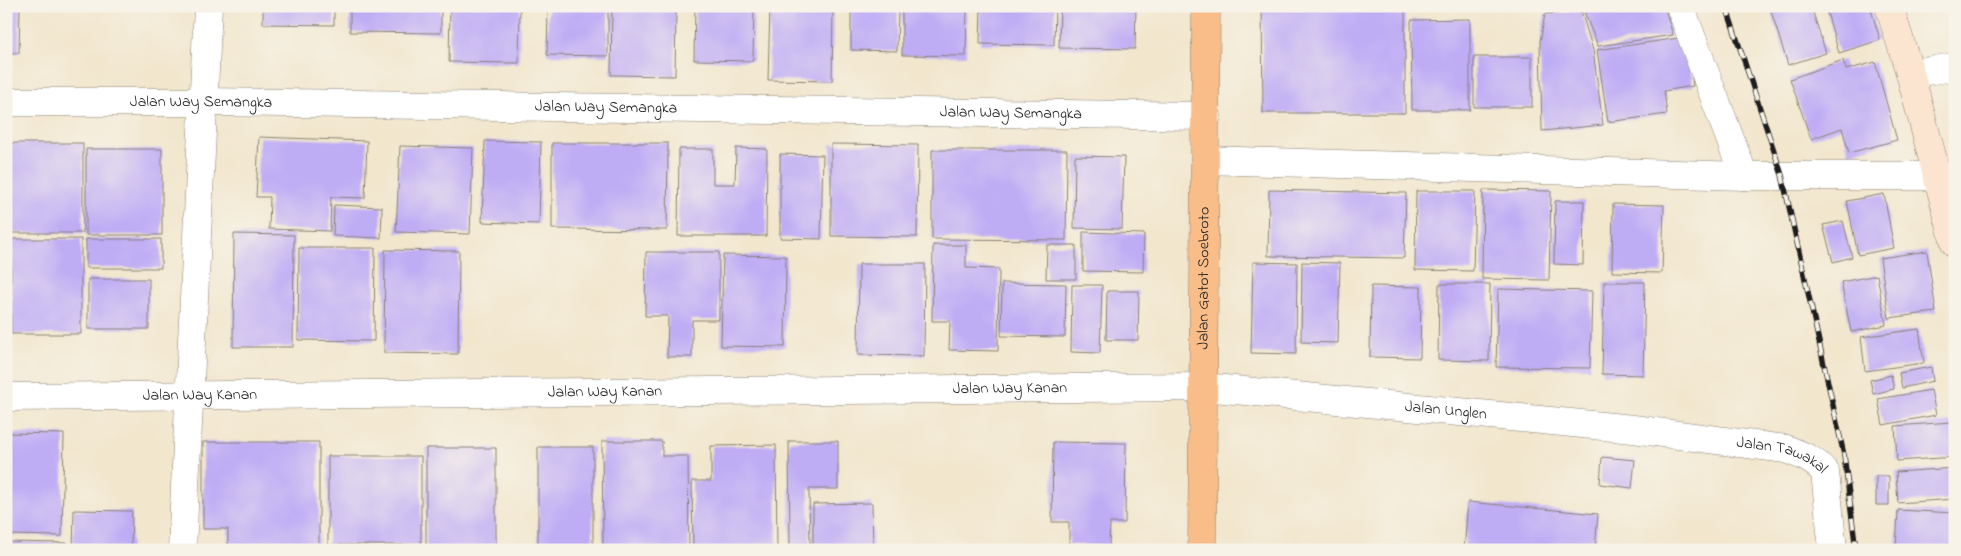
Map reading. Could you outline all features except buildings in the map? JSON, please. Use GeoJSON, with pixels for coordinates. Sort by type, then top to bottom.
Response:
{"type":"FeatureCollection","features":[{"type":"Feature","properties":{"kind":"main road","name":"Jalan Gatot Soebroto"},"geometry":{"type":"LineString","coordinates":[[1202,550],[1206,6]]}},
{"type":"Feature","properties":{"kind":"street"},"geometry":{"type":"LineString","coordinates":[[182,550],[208,6]]}},
{"type":"Feature","properties":{"kind":"street"},"geometry":{"type":"LineString","coordinates":[[1680,6],[1744,176]]}},
{"type":"Feature","properties":{"kind":"street"},"geometry":{"type":"LineString","coordinates":[[1889,6],[1910,73],[1955,242]]}},
{"type":"Feature","properties":{"kind":"street"},"geometry":{"type":"LineString","coordinates":[[1910,73],[1955,67]]}},
{"type":"Feature","properties":{"kind":"street","name":"Jalan Way Semangka"},"geometry":{"type":"LineString","coordinates":[[6,102],[204,102],[1206,116]]}},
{"type":"Feature","properties":{"kind":"street"},"geometry":{"type":"LineString","coordinates":[[1206,160],[1744,176],[1938,176]]}},
{"type":"Feature","properties":{"kind":"street","name":"Jalan Way Kanan"},"geometry":{"type":"LineString","coordinates":[[6,397],[1204,387]]}},
{"type":"Feature","properties":{"kind":"street","name":"Jalan Unglen"},"geometry":{"type":"LineString","coordinates":[[1204,387],[1687,436]]}},
{"type":"Feature","properties":{"kind":"street","name":"Jalan Tawakal"},"geometry":{"type":"LineString","coordinates":[[1687,436],[1786,449],[1817,462],[1825,472],[1833,550]]}},
{"type":"Feature","properties":{"kind":"railway"},"geometry":{"type":"LineString","coordinates":[[1726,6],[1782,175],[1844,455],[1856,550]]}}]}
